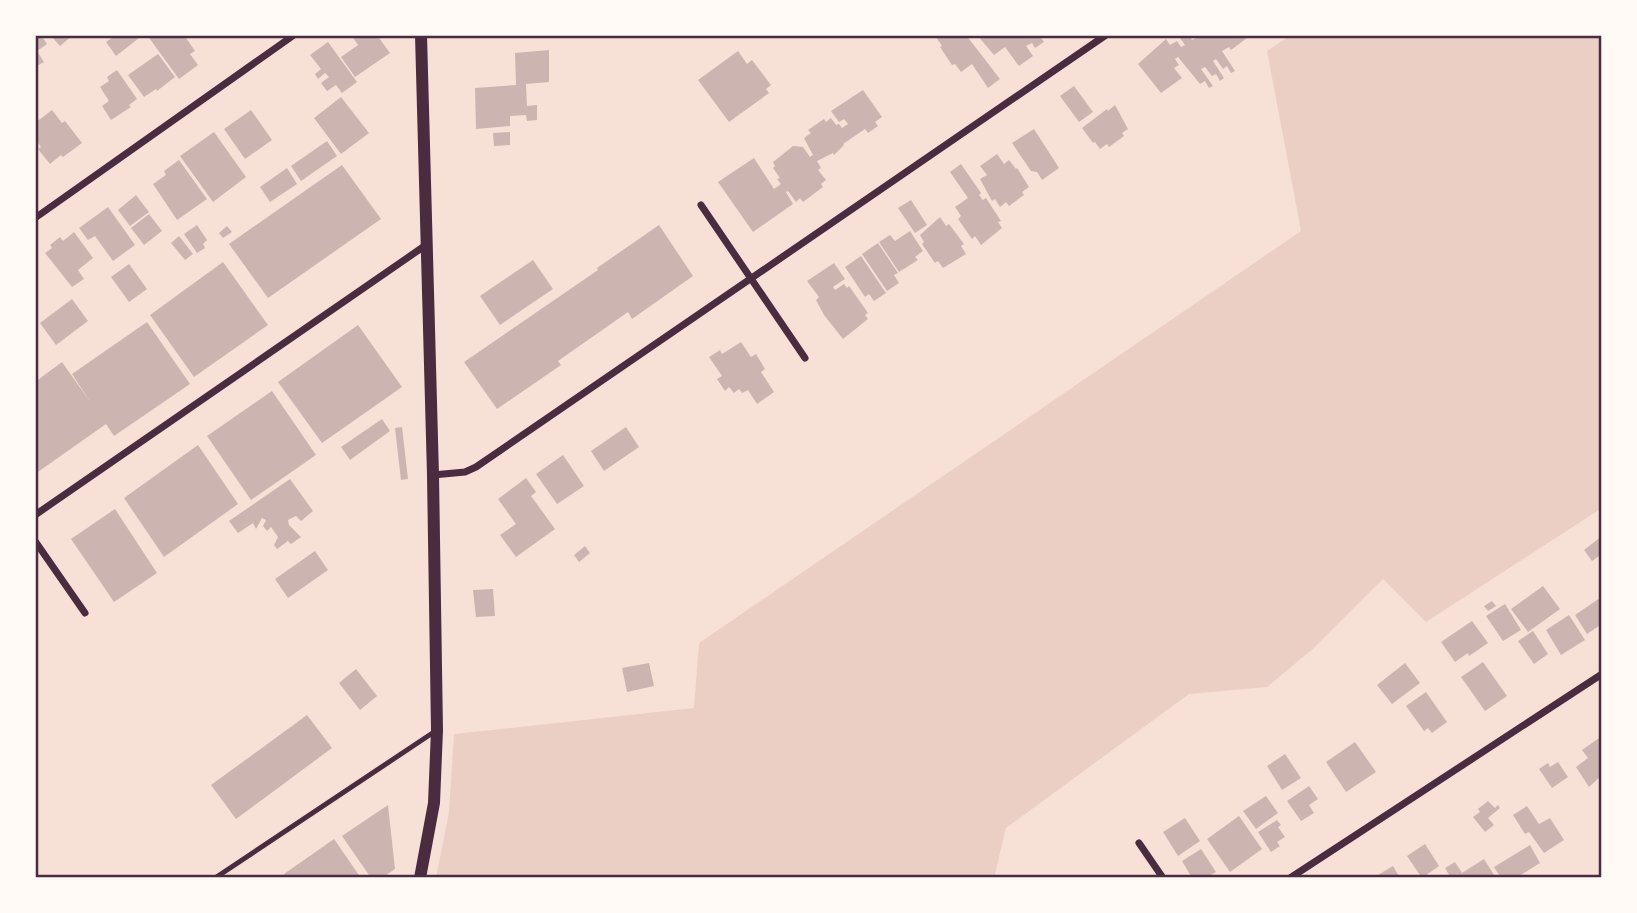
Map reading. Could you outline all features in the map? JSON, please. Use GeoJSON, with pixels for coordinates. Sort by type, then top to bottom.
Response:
{"type":"FeatureCollection","features":[{"type":"Feature","properties":{"kind":"street"},"geometry":{"type":"LineString","coordinates":[[35,218],[295,35]]}},
{"type":"Feature","properties":{"kind":"street"},"geometry":{"type":"LineString","coordinates":[[420,878],[434,803],[437,730],[421,35]]}},
{"type":"Feature","properties":{"kind":"street"},"geometry":{"type":"LineString","coordinates":[[433,475],[465,472],[477,467],[1106,35]]}},
{"type":"Feature","properties":{"kind":"street"},"geometry":{"type":"LineString","coordinates":[[701,205],[805,358]]}},
{"type":"Feature","properties":{"kind":"street"},"geometry":{"type":"LineString","coordinates":[[35,515],[426,245]]}},
{"type":"Feature","properties":{"kind":"street"},"geometry":{"type":"LineString","coordinates":[[35,541],[85,613]]}},
{"type":"Feature","properties":{"kind":"street"},"geometry":{"type":"LineString","coordinates":[[1290,878],[1602,674]]}},
{"type":"Feature","properties":{"kind":"street"},"geometry":{"type":"LineString","coordinates":[[1139,843],[1163,878]]}},
{"type":"Feature","properties":{"kind":"lane"},"geometry":{"type":"LineString","coordinates":[[215,878],[437,730]]}},
{"type":"Feature","properties":{"kind":"shaded area"},"geometry":{"type":"Polygon","coordinates":[[[1291,35],[1602,35],[1602,508],[1426,622],[1383,579],[1314,648],[1267,687],[1189,694],[1006,828],[994,878],[436,878],[449,812],[454,734],[694,708],[699,643],[1301,231],[1267,51],[1291,35]]]}},
{"type":"Feature","properties":{"kind":"building"},"geometry":{"type":"Polygon","coordinates":[[[35,35],[41,35],[47,44],[37,51],[44,62],[35,67],[35,35]]]}},
{"type":"Feature","properties":{"kind":"building"},"geometry":{"type":"Polygon","coordinates":[[[50,35],[73,35],[60,46],[50,35]]]}},
{"type":"Feature","properties":{"kind":"building"},"geometry":{"type":"Polygon","coordinates":[[[116,35],[143,35],[116,56],[106,42],[116,35]]]}},
{"type":"Feature","properties":{"kind":"building"},"geometry":{"type":"Polygon","coordinates":[[[147,35],[184,35],[195,51],[190,54],[198,65],[179,79],[147,35]]]}},
{"type":"Feature","properties":{"kind":"building"},"geometry":{"type":"Polygon","coordinates":[[[377,35],[390,53],[355,77],[341,57],[358,45],[352,36],[377,35]]]}},
{"type":"Feature","properties":{"kind":"building"},"geometry":{"type":"Polygon","coordinates":[[[966,35],[1000,79],[988,88],[972,64],[961,72],[955,64],[952,65],[940,47],[942,46],[936,37],[966,35]]]}},
{"type":"Feature","properties":{"kind":"building"},"geometry":{"type":"Polygon","coordinates":[[[977,35],[1039,35],[1044,42],[1035,48],[1032,43],[1026,46],[1033,56],[1019,66],[1005,47],[994,55],[977,35]]]}},
{"type":"Feature","properties":{"kind":"building"},"geometry":{"type":"Polygon","coordinates":[[[1189,35],[1192,40],[1196,38],[1194,35],[1251,35],[1231,50],[1229,47],[1222,51],[1235,71],[1231,73],[1227,66],[1223,69],[1216,59],[1213,61],[1224,78],[1220,81],[1216,74],[1212,76],[1205,67],[1201,69],[1213,86],[1209,88],[1205,81],[1200,84],[1178,57],[1175,59],[1179,65],[1174,68],[1182,78],[1161,93],[1138,64],[1166,39],[1170,45],[1177,41],[1181,47],[1185,45],[1180,38],[1189,35]]]}},
{"type":"Feature","properties":{"kind":"building"},"geometry":{"type":"Polygon","coordinates":[[[328,42],[357,82],[342,93],[336,85],[327,91],[321,83],[329,77],[325,73],[318,79],[315,74],[321,69],[310,55],[328,42]]]}},
{"type":"Feature","properties":{"kind":"building"},"geometry":{"type":"Polygon","coordinates":[[[549,50],[549,82],[526,84],[527,106],[537,105],[537,120],[527,121],[526,115],[510,116],[510,126],[476,129],[475,88],[516,85],[515,53],[549,50]]]}},
{"type":"Feature","properties":{"kind":"building"},"geometry":{"type":"Polygon","coordinates":[[[738,51],[747,64],[752,60],[771,85],[766,89],[769,93],[729,122],[698,80],[738,51]]]}},
{"type":"Feature","properties":{"kind":"building"},"geometry":{"type":"Polygon","coordinates":[[[158,54],[175,77],[144,97],[128,75],[158,54]]]}},
{"type":"Feature","properties":{"kind":"building"},"geometry":{"type":"Polygon","coordinates":[[[117,70],[137,99],[129,105],[131,107],[111,120],[102,106],[109,101],[100,87],[109,81],[107,77],[117,70]]]}},
{"type":"Feature","properties":{"kind":"building"},"geometry":{"type":"Polygon","coordinates":[[[1074,86],[1093,112],[1079,122],[1060,96],[1074,86]]]}},
{"type":"Feature","properties":{"kind":"building"},"geometry":{"type":"Polygon","coordinates":[[[863,90],[882,117],[875,122],[878,126],[868,133],[865,129],[843,144],[834,155],[833,153],[817,161],[821,168],[818,170],[826,180],[821,184],[823,187],[803,202],[800,198],[796,202],[788,191],[786,192],[793,204],[753,232],[718,182],[754,158],[774,189],[781,184],[773,162],[793,146],[803,147],[810,157],[813,155],[804,138],[811,133],[808,130],[824,119],[826,122],[831,118],[842,128],[848,124],[844,119],[839,122],[831,111],[863,90]]]}},
{"type":"Feature","properties":{"kind":"building"},"geometry":{"type":"Polygon","coordinates":[[[341,97],[369,133],[341,154],[314,118],[341,97]]]}},
{"type":"Feature","properties":{"kind":"building"},"geometry":{"type":"Polygon","coordinates":[[[1115,105],[1128,129],[1122,133],[1124,136],[1109,147],[1107,144],[1100,149],[1082,128],[1115,105]]]}},
{"type":"Feature","properties":{"kind":"building"},"geometry":{"type":"Polygon","coordinates":[[[52,110],[62,123],[65,121],[82,143],[50,164],[38,149],[41,147],[35,139],[35,123],[52,110]]]}},
{"type":"Feature","properties":{"kind":"building"},"geometry":{"type":"Polygon","coordinates":[[[251,110],[272,140],[245,159],[224,129],[251,110]]]}},
{"type":"Feature","properties":{"kind":"building"},"geometry":{"type":"Polygon","coordinates":[[[1034,129],[1059,168],[1042,180],[1037,172],[1031,171],[1012,143],[1034,129]]]}},
{"type":"Feature","properties":{"kind":"building"},"geometry":{"type":"Polygon","coordinates":[[[214,132],[246,177],[213,202],[180,156],[214,132]]]}},
{"type":"Feature","properties":{"kind":"building"},"geometry":{"type":"Polygon","coordinates":[[[510,132],[510,145],[494,146],[493,133],[510,132]]]}},
{"type":"Feature","properties":{"kind":"building"},"geometry":{"type":"Polygon","coordinates":[[[327,141],[337,156],[301,181],[291,166],[327,141]]]}},
{"type":"Feature","properties":{"kind":"building"},"geometry":{"type":"Polygon","coordinates":[[[997,154],[1004,164],[1009,160],[1017,168],[1029,187],[1022,192],[1024,195],[1009,206],[1006,202],[1000,207],[995,199],[992,201],[980,179],[987,175],[980,166],[997,154]]]}},
{"type":"Feature","properties":{"kind":"building"},"geometry":{"type":"Polygon","coordinates":[[[179,160],[207,199],[177,220],[153,184],[166,175],[164,171],[179,160]]]}},
{"type":"Feature","properties":{"kind":"building"},"geometry":{"type":"Polygon","coordinates":[[[961,164],[981,193],[979,195],[983,200],[986,198],[1001,221],[998,222],[1002,228],[981,245],[975,236],[972,239],[958,219],[961,216],[955,207],[968,198],[950,172],[961,164]]]}},
{"type":"Feature","properties":{"kind":"building"},"geometry":{"type":"Polygon","coordinates":[[[342,165],[381,219],[268,298],[229,244],[342,165]]]}},
{"type":"Feature","properties":{"kind":"building"},"geometry":{"type":"Polygon","coordinates":[[[287,168],[297,184],[270,202],[260,187],[287,168]]]}},
{"type":"Feature","properties":{"kind":"building"},"geometry":{"type":"Polygon","coordinates":[[[136,195],[149,212],[130,226],[118,210],[136,195]]]}},
{"type":"Feature","properties":{"kind":"building"},"geometry":{"type":"Polygon","coordinates":[[[911,200],[927,225],[915,233],[898,208],[911,200]]]}},
{"type":"Feature","properties":{"kind":"building"},"geometry":{"type":"Polygon","coordinates":[[[108,207],[135,245],[113,261],[95,236],[88,240],[79,228],[108,207]]]}},
{"type":"Feature","properties":{"kind":"building"},"geometry":{"type":"Polygon","coordinates":[[[149,214],[162,231],[144,245],[131,228],[149,214]]]}},
{"type":"Feature","properties":{"kind":"building"},"geometry":{"type":"Polygon","coordinates":[[[940,217],[964,244],[961,246],[966,254],[943,268],[938,261],[935,263],[922,244],[924,242],[920,235],[940,217]]]}},
{"type":"Feature","properties":{"kind":"building"},"geometry":{"type":"Polygon","coordinates":[[[197,225],[207,240],[203,244],[205,248],[197,253],[184,234],[197,225]]]}},
{"type":"Feature","properties":{"kind":"building"},"geometry":{"type":"Polygon","coordinates":[[[659,225],[693,276],[632,319],[628,312],[558,361],[561,365],[497,409],[464,362],[659,225]]]}},
{"type":"Feature","properties":{"kind":"building"},"geometry":{"type":"Polygon","coordinates":[[[227,226],[232,232],[223,238],[219,233],[227,226]]]}},
{"type":"Feature","properties":{"kind":"building"},"geometry":{"type":"Polygon","coordinates":[[[910,231],[923,251],[915,257],[918,260],[899,272],[879,242],[890,235],[895,241],[910,231]]]}},
{"type":"Feature","properties":{"kind":"building"},"geometry":{"type":"Polygon","coordinates":[[[74,232],[93,258],[78,270],[84,279],[72,287],[45,253],[60,237],[63,241],[74,232]]]}},
{"type":"Feature","properties":{"kind":"building"},"geometry":{"type":"Polygon","coordinates":[[[179,236],[193,254],[185,260],[171,243],[179,236]]]}},
{"type":"Feature","properties":{"kind":"building"},"geometry":{"type":"Polygon","coordinates":[[[878,243],[898,273],[894,275],[899,283],[887,291],[862,254],[878,243]]]}},
{"type":"Feature","properties":{"kind":"building"},"geometry":{"type":"Polygon","coordinates":[[[861,256],[886,293],[874,301],[869,294],[865,297],[845,267],[861,256]]]}},
{"type":"Feature","properties":{"kind":"building"},"geometry":{"type":"Polygon","coordinates":[[[533,260],[553,289],[500,325],[480,296],[533,260]]]}},
{"type":"Feature","properties":{"kind":"building"},"geometry":{"type":"Polygon","coordinates":[[[223,262],[268,325],[194,377],[150,315],[223,262]]]}},
{"type":"Feature","properties":{"kind":"building"},"geometry":{"type":"Polygon","coordinates":[[[834,263],[845,279],[833,287],[835,290],[844,284],[847,288],[849,286],[868,313],[865,315],[868,319],[843,339],[824,315],[816,300],[819,297],[807,281],[834,263]]]}},
{"type":"Feature","properties":{"kind":"building"},"geometry":{"type":"Polygon","coordinates":[[[129,264],[147,289],[129,302],[111,277],[129,264]]]}},
{"type":"Feature","properties":{"kind":"building"},"geometry":{"type":"Polygon","coordinates":[[[72,299],[88,321],[56,345],[40,323],[72,299]]]}},
{"type":"Feature","properties":{"kind":"building"},"geometry":{"type":"Polygon","coordinates":[[[147,322],[190,384],[114,436],[106,424],[35,474],[35,382],[62,362],[91,403],[72,374],[147,322]]]}},
{"type":"Feature","properties":{"kind":"building"},"geometry":{"type":"Polygon","coordinates":[[[358,325],[402,387],[322,443],[278,382],[358,325]]]}},
{"type":"Feature","properties":{"kind":"building"},"geometry":{"type":"Polygon","coordinates":[[[741,342],[751,357],[756,354],[765,369],[761,372],[774,392],[757,404],[748,390],[742,393],[739,389],[734,393],[729,387],[725,391],[717,379],[722,376],[709,357],[720,350],[722,354],[741,342]]]}},
{"type":"Feature","properties":{"kind":"building"},"geometry":{"type":"Polygon","coordinates":[[[272,391],[316,455],[251,500],[207,436],[272,391]]]}},
{"type":"Feature","properties":{"kind":"building"},"geometry":{"type":"Polygon","coordinates":[[[382,419],[390,431],[350,460],[341,447],[382,419]]]}},
{"type":"Feature","properties":{"kind":"building"},"geometry":{"type":"Polygon","coordinates":[[[402,427],[408,479],[401,480],[395,428],[402,427]]]}},
{"type":"Feature","properties":{"kind":"building"},"geometry":{"type":"Polygon","coordinates":[[[626,427],[639,447],[604,471],[591,451],[626,427]]]}},
{"type":"Feature","properties":{"kind":"building"},"geometry":{"type":"Polygon","coordinates":[[[198,445],[238,504],[164,557],[124,498],[198,445]]]}},
{"type":"Feature","properties":{"kind":"building"},"geometry":{"type":"Polygon","coordinates":[[[563,455],[584,486],[557,504],[536,474],[563,455]]]}},
{"type":"Feature","properties":{"kind":"building"},"geometry":{"type":"Polygon","coordinates":[[[526,478],[536,492],[531,496],[555,529],[516,557],[500,535],[516,524],[498,499],[526,478]]]}},
{"type":"Feature","properties":{"kind":"building"},"geometry":{"type":"Polygon","coordinates":[[[290,479],[313,511],[301,521],[296,516],[288,520],[289,525],[301,537],[291,544],[288,541],[277,549],[274,545],[278,537],[271,527],[267,531],[263,526],[266,520],[262,518],[256,529],[253,523],[238,533],[229,521],[290,479]]]}},
{"type":"Feature","properties":{"kind":"building"},"geometry":{"type":"Polygon","coordinates":[[[115,509],[157,573],[114,602],[71,539],[115,509]]]}},
{"type":"Feature","properties":{"kind":"building"},"geometry":{"type":"Polygon","coordinates":[[[1602,536],[1602,554],[1592,561],[1584,550],[1602,536]]]}},
{"type":"Feature","properties":{"kind":"building"},"geometry":{"type":"Polygon","coordinates":[[[585,546],[590,553],[579,562],[574,555],[585,546]]]}},
{"type":"Feature","properties":{"kind":"building"},"geometry":{"type":"Polygon","coordinates":[[[315,551],[328,570],[288,598],[275,579],[315,551]]]}},
{"type":"Feature","properties":{"kind":"building"},"geometry":{"type":"Polygon","coordinates":[[[1543,586],[1560,609],[1528,632],[1511,609],[1543,586]]]}},
{"type":"Feature","properties":{"kind":"building"},"geometry":{"type":"Polygon","coordinates":[[[493,589],[495,616],[476,617],[473,590],[493,589]]]}},
{"type":"Feature","properties":{"kind":"building"},"geometry":{"type":"Polygon","coordinates":[[[1600,598],[1602,624],[1587,634],[1575,615],[1600,598]]]}},
{"type":"Feature","properties":{"kind":"building"},"geometry":{"type":"Polygon","coordinates":[[[1492,601],[1496,606],[1488,611],[1484,606],[1492,601]]]}},
{"type":"Feature","properties":{"kind":"building"},"geometry":{"type":"Polygon","coordinates":[[[1505,604],[1521,630],[1503,641],[1486,616],[1505,604]]]}},
{"type":"Feature","properties":{"kind":"building"},"geometry":{"type":"Polygon","coordinates":[[[1569,615],[1585,640],[1561,655],[1546,630],[1569,615]]]}},
{"type":"Feature","properties":{"kind":"building"},"geometry":{"type":"Polygon","coordinates":[[[1472,621],[1488,643],[1455,662],[1441,642],[1472,621]]]}},
{"type":"Feature","properties":{"kind":"building"},"geometry":{"type":"Polygon","coordinates":[[[1533,631],[1548,654],[1534,664],[1518,641],[1533,631]]]}},
{"type":"Feature","properties":{"kind":"building"},"geometry":{"type":"Polygon","coordinates":[[[1483,662],[1507,696],[1485,711],[1461,677],[1483,662]]]}},
{"type":"Feature","properties":{"kind":"building"},"geometry":{"type":"Polygon","coordinates":[[[649,663],[654,686],[627,692],[622,668],[649,663]]]}},
{"type":"Feature","properties":{"kind":"building"},"geometry":{"type":"Polygon","coordinates":[[[1405,663],[1420,683],[1392,704],[1377,685],[1405,663]]]}},
{"type":"Feature","properties":{"kind":"building"},"geometry":{"type":"Polygon","coordinates":[[[356,669],[377,696],[360,710],[339,683],[356,669]]]}},
{"type":"Feature","properties":{"kind":"building"},"geometry":{"type":"Polygon","coordinates":[[[1426,692],[1447,722],[1432,733],[1428,728],[1424,731],[1406,706],[1426,692]]]}},
{"type":"Feature","properties":{"kind":"building"},"geometry":{"type":"Polygon","coordinates":[[[307,715],[332,748],[236,819],[211,785],[307,715]]]}},
{"type":"Feature","properties":{"kind":"building"},"geometry":{"type":"Polygon","coordinates":[[[1602,736],[1602,775],[1589,787],[1576,767],[1588,758],[1582,750],[1602,736]]]}},
{"type":"Feature","properties":{"kind":"building"},"geometry":{"type":"Polygon","coordinates":[[[1355,742],[1376,772],[1346,792],[1326,762],[1355,742]]]}},
{"type":"Feature","properties":{"kind":"building"},"geometry":{"type":"Polygon","coordinates":[[[1285,754],[1301,778],[1282,790],[1267,766],[1285,754]]]}},
{"type":"Feature","properties":{"kind":"building"},"geometry":{"type":"Polygon","coordinates":[[[1558,762],[1568,777],[1552,788],[1539,769],[1548,763],[1550,767],[1558,762]]]}},
{"type":"Feature","properties":{"kind":"building"},"geometry":{"type":"Polygon","coordinates":[[[1309,786],[1318,799],[1309,805],[1314,813],[1301,821],[1287,801],[1309,786]]]}},
{"type":"Feature","properties":{"kind":"building"},"geometry":{"type":"Polygon","coordinates":[[[1266,796],[1278,813],[1256,829],[1243,811],[1266,796]]]}},
{"type":"Feature","properties":{"kind":"building"},"geometry":{"type":"Polygon","coordinates":[[[1488,801],[1495,808],[1498,805],[1500,808],[1488,818],[1494,825],[1485,832],[1473,817],[1488,801]]]}},
{"type":"Feature","properties":{"kind":"building"},"geometry":{"type":"Polygon","coordinates":[[[388,805],[395,869],[382,878],[371,878],[342,836],[388,805]]]}},
{"type":"Feature","properties":{"kind":"building"},"geometry":{"type":"Polygon","coordinates":[[[1527,806],[1539,824],[1550,818],[1564,840],[1544,853],[1529,832],[1525,834],[1513,815],[1527,806]]]}},
{"type":"Feature","properties":{"kind":"building"},"geometry":{"type":"Polygon","coordinates":[[[1239,816],[1262,849],[1230,872],[1207,839],[1239,816]]]}},
{"type":"Feature","properties":{"kind":"building"},"geometry":{"type":"Polygon","coordinates":[[[1185,818],[1200,841],[1178,856],[1163,832],[1185,818]]]}},
{"type":"Feature","properties":{"kind":"building"},"geometry":{"type":"Polygon","coordinates":[[[1277,820],[1285,837],[1277,842],[1280,846],[1271,852],[1258,832],[1277,820]]]}},
{"type":"Feature","properties":{"kind":"building"},"geometry":{"type":"Polygon","coordinates":[[[334,839],[361,878],[287,878],[284,874],[334,839]]]}},
{"type":"Feature","properties":{"kind":"building"},"geometry":{"type":"Polygon","coordinates":[[[1425,844],[1439,866],[1422,878],[1407,856],[1425,844]]]}},
{"type":"Feature","properties":{"kind":"building"},"geometry":{"type":"Polygon","coordinates":[[[1530,845],[1540,863],[1516,878],[1501,878],[1494,867],[1530,845]]]}},
{"type":"Feature","properties":{"kind":"building"},"geometry":{"type":"Polygon","coordinates":[[[1201,849],[1216,872],[1206,878],[1192,878],[1182,861],[1201,849]]]}},
{"type":"Feature","properties":{"kind":"building"},"geometry":{"type":"Polygon","coordinates":[[[1484,859],[1496,878],[1451,878],[1445,868],[1455,862],[1462,873],[1484,859]]]}},
{"type":"Feature","properties":{"kind":"building"},"geometry":{"type":"Polygon","coordinates":[[[1393,866],[1400,878],[1373,878],[1393,866]]]}}]}
